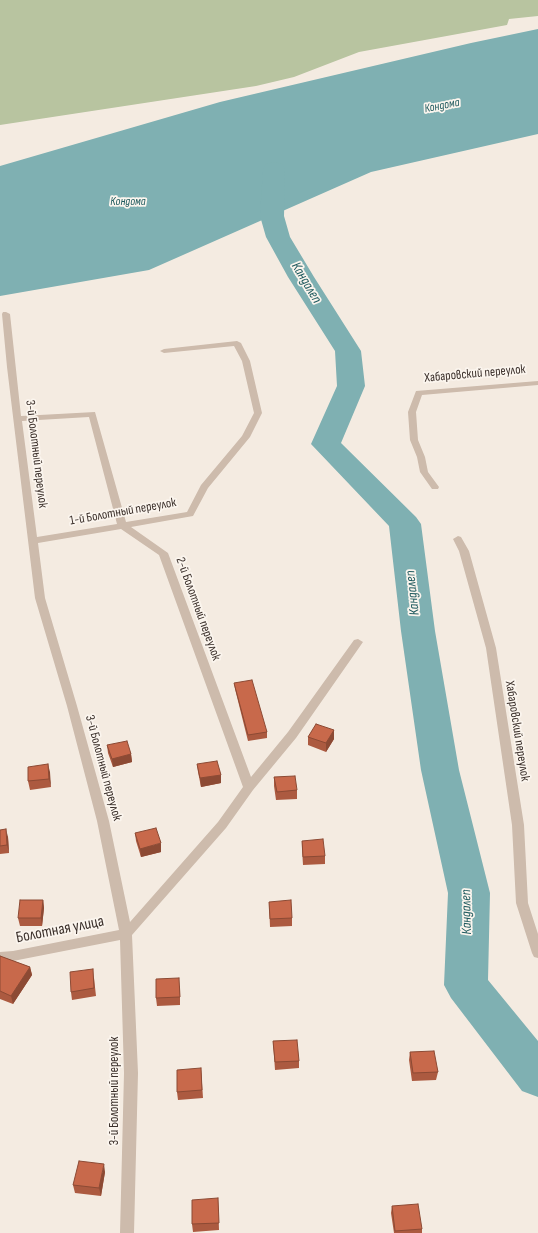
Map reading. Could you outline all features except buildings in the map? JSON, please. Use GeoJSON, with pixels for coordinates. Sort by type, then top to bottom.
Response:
{"type":"FeatureCollection","features":[{"type":"Feature","properties":{"kind":"street","name":"3-й Болотный переулок"},"geometry":{"type":"LineString","coordinates":[[6,314],[17,419],[40,598],[72,706],[103,821],[126,933],[131,1073],[127,1233]]}},
{"type":"Feature","properties":{"kind":"street","name":"1-й Болотный переулок"},"geometry":{"type":"LineString","coordinates":[[33,541],[190,514],[204,487],[246,437],[258,413],[246,361],[238,343],[164,351]]}},
{"type":"Feature","properties":{"kind":"street","name":"Хабаровский переулок"},"geometry":{"type":"LineString","coordinates":[[434,487],[424,472],[421,457],[414,440],[412,412],[419,393],[538,383]]}},
{"type":"Feature","properties":{"kind":"street"},"geometry":{"type":"LineString","coordinates":[[17,419],[92,414],[122,525]]}},
{"type":"Feature","properties":{"kind":"street","name":"2-й Болотный переулок"},"geometry":{"type":"LineString","coordinates":[[122,525],[163,553],[249,787]]}},
{"type":"Feature","properties":{"kind":"street","name":"Хабаровский переулок"},"geometry":{"type":"LineString","coordinates":[[458,539],[464,551],[491,648],[518,825],[522,903],[538,953]]}},
{"type":"Feature","properties":{"kind":"street"},"geometry":{"type":"LineString","coordinates":[[126,933],[135,925],[222,825],[249,787],[292,735],[358,642]]}},
{"type":"Feature","properties":{"kind":"street","name":"Болотная улица"},"geometry":{"type":"LineString","coordinates":[[0,957],[20,955],[110,938],[126,933]]}},
{"type":"Feature","properties":{"kind":"green space"},"geometry":{"type":"Polygon","coordinates":[[[0,0],[538,0],[538,16],[509,19],[507,25],[359,52],[294,77],[256,86],[0,125],[0,0]]]}},
{"type":"Feature","properties":{"kind":"water","name":"Кондома"},"geometry":{"type":"Polygon","coordinates":[[[538,29],[538,134],[371,172],[149,270],[0,296],[0,166],[220,102],[471,43],[538,29]]]}},
{"type":"Feature","properties":{"kind":"waterway","name":"Кандалеп"},"geometry":{"type":"LineString","coordinates":[[274,169],[272,216],[278,237],[301,277],[348,351],[351,386],[326,444],[405,524],[418,631],[440,770],[469,893],[466,985],[538,1076]]}}]}
